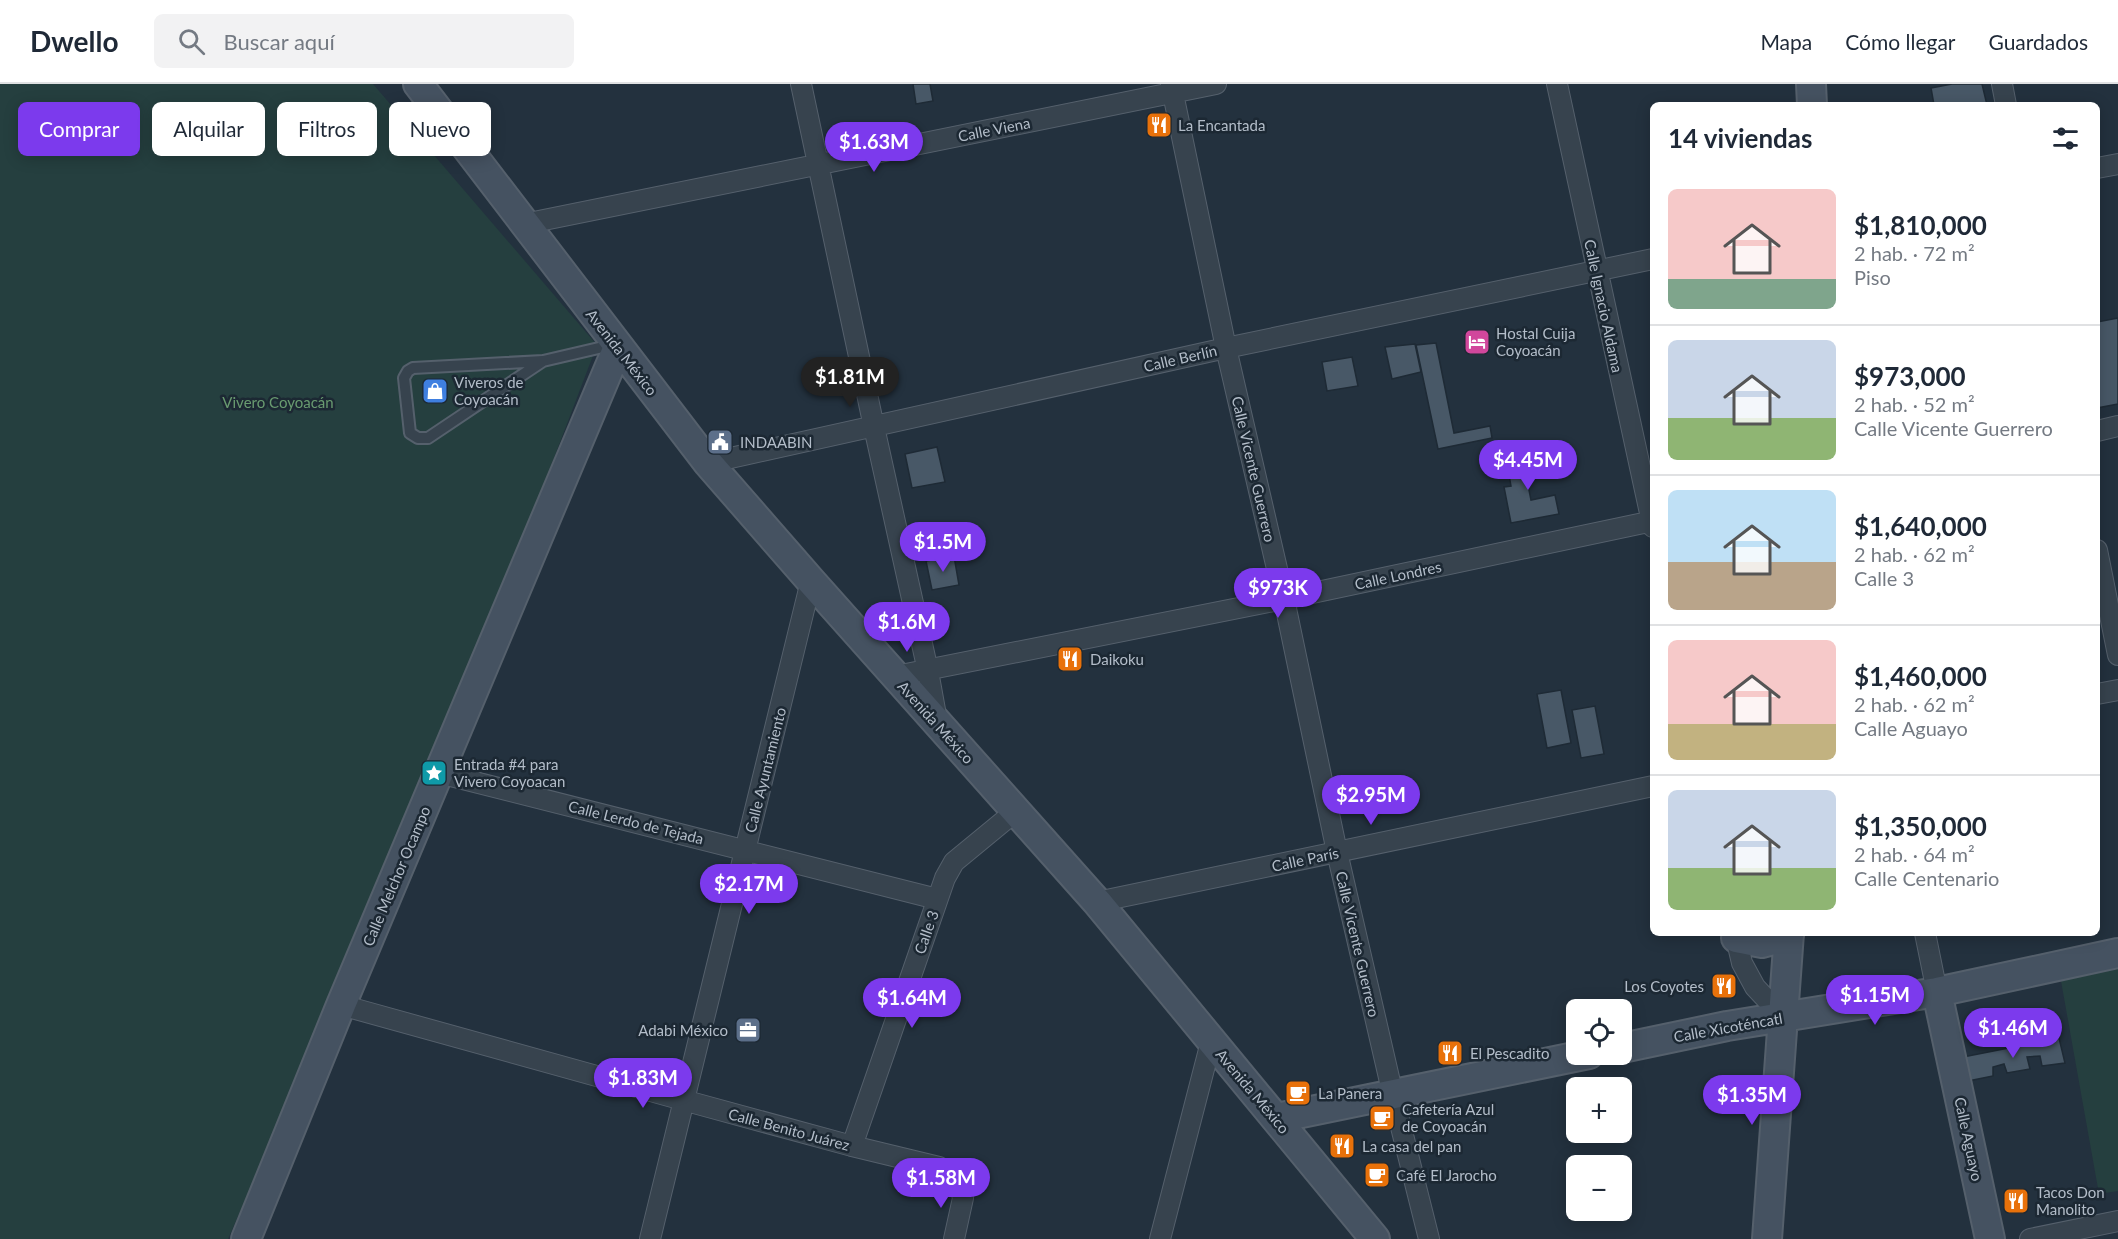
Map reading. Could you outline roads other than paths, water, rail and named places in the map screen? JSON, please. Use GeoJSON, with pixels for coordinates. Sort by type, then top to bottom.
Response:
{"type":"FeatureCollection","features":[{"type":"Feature","properties":{"kind":"street","name":"Avenida México"},"geometry":{"type":"LineString","coordinates":[[418,84],[708,463],[1097,902],[1376,1239]]}},
{"type":"Feature","properties":{"kind":"street"},"geometry":{"type":"LineString","coordinates":[[801,84],[938,724]]}},
{"type":"Feature","properties":{"kind":"street","name":"Calle Viena"},"geometry":{"type":"LineString","coordinates":[[524,224],[818,165],[1172,88],[1216,84]]}},
{"type":"Feature","properties":{"kind":"street","name":"Calle Ignacio Aldama"},"geometry":{"type":"LineString","coordinates":[[1557,84],[1596,271],[1650,510]]}},
{"type":"Feature","properties":{"kind":"street"},"geometry":{"type":"LineString","coordinates":[[1811,84],[1812,102]]}},
{"type":"Feature","properties":{"kind":"street"},"geometry":{"type":"LineString","coordinates":[[2002,84],[2005,102]]}},
{"type":"Feature","properties":{"kind":"street","name":"Calle Vicente Guerrero"},"geometry":{"type":"LineString","coordinates":[[1172,88],[1226,348],[1284,599],[1337,852],[1429,1239]]}},
{"type":"Feature","properties":{"kind":"street"},"geometry":{"type":"LineString","coordinates":[[2100,167],[2118,164]]}},
{"type":"Feature","properties":{"kind":"street","name":"Calle Berlín"},"geometry":{"type":"LineString","coordinates":[[708,463],[1226,348],[1650,260]]}},
{"type":"Feature","properties":{"kind":"street","name":"Calle Melchor Ocampo"},"geometry":{"type":"LineString","coordinates":[[246,1239],[341,1005],[617,346]]}},
{"type":"Feature","properties":{"kind":"street"},"geometry":{"type":"LineString","coordinates":[[2100,429],[2118,426]]}},
{"type":"Feature","properties":{"kind":"street","name":"Calle Londres"},"geometry":{"type":"LineString","coordinates":[[896,676],[1650,524]]}},
{"type":"Feature","properties":{"kind":"street"},"geometry":{"type":"LineString","coordinates":[[2100,565],[2118,656]]}},
{"type":"Feature","properties":{"kind":"street","name":"Calle Ayuntamiento"},"geometry":{"type":"LineString","coordinates":[[650,1239],[811,581]]}},
{"type":"Feature","properties":{"kind":"street"},"geometry":{"type":"LineString","coordinates":[[2100,693],[2118,690]]}},
{"type":"Feature","properties":{"kind":"street","name":"Calle Lerdo de Tejada"},"geometry":{"type":"LineString","coordinates":[[439,773],[937,899]]}},
{"type":"Feature","properties":{"kind":"street","name":"Calle París"},"geometry":{"type":"LineString","coordinates":[[1097,902],[1650,787]]}},
{"type":"Feature","properties":{"kind":"street","name":"Calle 3"},"geometry":{"type":"LineString","coordinates":[[852,1146],[937,899],[954,862],[1016,811]]}},
{"type":"Feature","properties":{"kind":"street"},"geometry":{"type":"LineString","coordinates":[[1736,936],[1742,963],[1755,987],[1783,1017]]}},
{"type":"Feature","properties":{"kind":"street"},"geometry":{"type":"LineString","coordinates":[[1739,936],[1762,943],[1783,936]]}},
{"type":"Feature","properties":{"kind":"street"},"geometry":{"type":"LineString","coordinates":[[1767,1239],[1789,936]]}},
{"type":"Feature","properties":{"kind":"street","name":"Calle Aguayo"},"geometry":{"type":"LineString","coordinates":[[1926,936],[1990,1239]]}},
{"type":"Feature","properties":{"kind":"street","name":"Calle Xicoténcatl"},"geometry":{"type":"LineString","coordinates":[[1632,1046],[1727,1026],[1937,992],[2118,953]]}},
{"type":"Feature","properties":{"kind":"street","name":"Calle Benito Juárez"},"geometry":{"type":"LineString","coordinates":[[341,1005],[683,1101],[939,1167],[958,1178],[963,1198],[954,1239]]}},
{"type":"Feature","properties":{"kind":"street"},"geometry":{"type":"LineString","coordinates":[[1160,1239],[1211,1042]]}},
{"type":"Feature","properties":{"kind":"street"},"geometry":{"type":"LineString","coordinates":[[1277,1118],[1566,1059]]}},
{"type":"Feature","properties":{"kind":"street"},"geometry":{"type":"LineString","coordinates":[[2030,1239],[2118,1221]]}},
{"type":"Feature","properties":{"kind":"lane"},"geometry":{"type":"LineString","coordinates":[[543,361],[428,438],[418,438],[410,433],[404,378],[408,371],[414,368],[543,361],[617,346]]}},
{"type":"Feature","properties":{"kind":"place","name":"La Encantada"},"geometry":{"type":"Point","coordinates":[1159,125]}},
{"type":"Feature","properties":{"kind":"place","name":"Hostal Cuija Coyoacán"},"geometry":{"type":"Point","coordinates":[1477,342]}},
{"type":"Feature","properties":{"kind":"place","name":"Viveros de Coyoacán"},"geometry":{"type":"Point","coordinates":[435,391]}},
{"type":"Feature","properties":{"kind":"place","name":"INDAABIN"},"geometry":{"type":"Point","coordinates":[720,442]}},
{"type":"Feature","properties":{"kind":"place","name":"Daikoku"},"geometry":{"type":"Point","coordinates":[1070,659]}},
{"type":"Feature","properties":{"kind":"place","name":"Entrada #4 para Vivero Coyoacan"},"geometry":{"type":"Point","coordinates":[434,773]}},
{"type":"Feature","properties":{"kind":"place","name":"Los Coyotes"},"geometry":{"type":"Point","coordinates":[1724,986]}},
{"type":"Feature","properties":{"kind":"place","name":"Adabi México"},"geometry":{"type":"Point","coordinates":[748,1030]}},
{"type":"Feature","properties":{"kind":"place","name":"El Pescadito"},"geometry":{"type":"Point","coordinates":[1450,1053]}},
{"type":"Feature","properties":{"kind":"place","name":"La Panera"},"geometry":{"type":"Point","coordinates":[1298,1093]}},
{"type":"Feature","properties":{"kind":"place","name":"Cafetería Azul de Coyoacán"},"geometry":{"type":"Point","coordinates":[1382,1118]}},
{"type":"Feature","properties":{"kind":"place","name":"La casa del pan"},"geometry":{"type":"Point","coordinates":[1342,1146]}},
{"type":"Feature","properties":{"kind":"place","name":"Café El Jarocho"},"geometry":{"type":"Point","coordinates":[1377,1175]}},
{"type":"Feature","properties":{"kind":"place","name":"Tacos Don Manolito"},"geometry":{"type":"Point","coordinates":[2016,1201]}},
{"type":"Feature","properties":{"kind":"park label","name":"Vivero Coyoacán"},"geometry":{"type":"Point","coordinates":[278,402]}}]}
